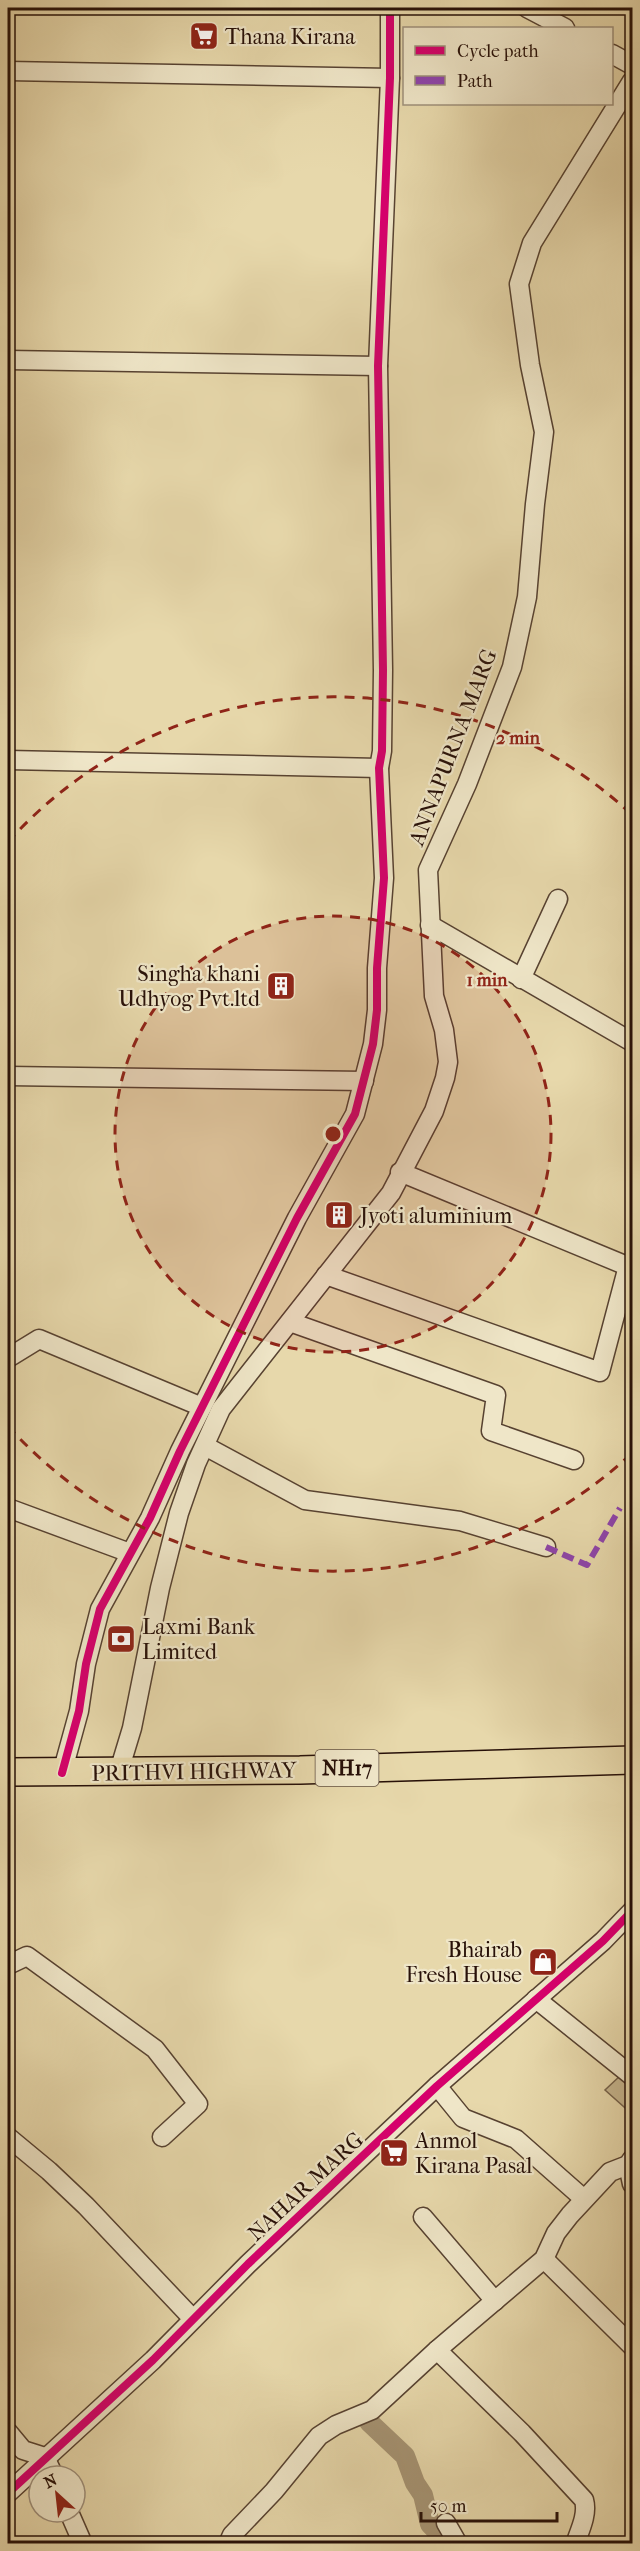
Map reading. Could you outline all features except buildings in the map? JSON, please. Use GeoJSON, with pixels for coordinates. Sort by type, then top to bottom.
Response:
{"type":"FeatureCollection","features":[{"type":"Feature","properties":{"kind":"highway","name":"PRITHVI HIGHWAY"},"geometry":{"type":"LineString","coordinates":[[8,1772],[300,1770],[633,1760]]}},
{"type":"Feature","properties":{"kind":"street"},"geometry":{"type":"LineString","coordinates":[[62,1773],[79,1711],[86,1664],[100,1609],[150,1518],[202,1407],[297,1218],[355,1114],[373,1044],[377,1011],[376,968],[384,878],[378,768],[382,751],[383,670],[378,366],[390,78],[390,8]]}},
{"type":"Feature","properties":{"kind":"street"},"geometry":{"type":"LineString","coordinates":[[527,8],[563,27]]}},
{"type":"Feature","properties":{"kind":"street"},"geometry":{"type":"LineString","coordinates":[[613,55],[633,65]]}},
{"type":"Feature","properties":{"kind":"street"},"geometry":{"type":"LineString","coordinates":[[8,71],[390,78]]}},
{"type":"Feature","properties":{"kind":"street","name":"ANNAPURNA MARG"},"geometry":{"type":"LineString","coordinates":[[119,1771],[132,1728],[160,1588],[176,1524],[192,1473],[221,1409],[391,1193],[434,1111],[448,1062],[444,1030],[434,996],[428,870],[467,784],[512,667],[526,597],[544,432],[530,366],[519,284],[532,243],[633,81]]}},
{"type":"Feature","properties":{"kind":"street"},"geometry":{"type":"LineString","coordinates":[[8,360],[378,366]]}},
{"type":"Feature","properties":{"kind":"street"},"geometry":{"type":"LineString","coordinates":[[8,760],[378,768]]}},
{"type":"Feature","properties":{"kind":"street"},"geometry":{"type":"LineString","coordinates":[[521,979],[558,898]]}},
{"type":"Feature","properties":{"kind":"street"},"geometry":{"type":"LineString","coordinates":[[430,925],[633,1042]]}},
{"type":"Feature","properties":{"kind":"street"},"geometry":{"type":"LineString","coordinates":[[8,1076],[364,1081]]}},
{"type":"Feature","properties":{"kind":"street"},"geometry":{"type":"LineString","coordinates":[[326,1275],[600,1372],[630,1267],[400,1172]]}},
{"type":"Feature","properties":{"kind":"street"},"geometry":{"type":"LineString","coordinates":[[290,1322],[496,1395],[491,1431],[574,1460]]}},
{"type":"Feature","properties":{"kind":"street"},"geometry":{"type":"LineString","coordinates":[[8,1358],[39,1339],[202,1407]]}},
{"type":"Feature","properties":{"kind":"street"},"geometry":{"type":"LineString","coordinates":[[205,1446],[305,1500],[460,1521],[546,1547]]}},
{"type":"Feature","properties":{"kind":"street"},"geometry":{"type":"LineString","coordinates":[[8,1508],[130,1553]]}},
{"type":"Feature","properties":{"kind":"street","name":"NAHAR MARG"},"geometry":{"type":"LineString","coordinates":[[52,2464],[193,2319],[436,2086],[603,1941],[633,1911]]}},
{"type":"Feature","properties":{"kind":"street"},"geometry":{"type":"LineString","coordinates":[[8,1965],[27,1956],[155,2049],[198,2104],[162,2137]]}},
{"type":"Feature","properties":{"kind":"street"},"geometry":{"type":"LineString","coordinates":[[536,1999],[633,2076]]}},
{"type":"Feature","properties":{"kind":"street"},"geometry":{"type":"LineString","coordinates":[[436,2086],[462,2118],[516,2139],[584,2199]]}},
{"type":"Feature","properties":{"kind":"street"},"geometry":{"type":"LineString","coordinates":[[8,2137],[86,2206],[193,2319]]}},
{"type":"Feature","properties":{"kind":"street"},"geometry":{"type":"LineString","coordinates":[[228,2544],[232,2535],[274,2491],[319,2436],[336,2425],[372,2410],[437,2350],[544,2259],[556,2233],[610,2172],[630,2162],[633,2184]]}},
{"type":"Feature","properties":{"kind":"street"},"geometry":{"type":"LineString","coordinates":[[423,2217],[495,2301]]}},
{"type":"Feature","properties":{"kind":"street"},"geometry":{"type":"LineString","coordinates":[[544,2259],[633,2346]]}},
{"type":"Feature","properties":{"kind":"street"},"geometry":{"type":"LineString","coordinates":[[437,2350],[522,2433],[584,2500],[586,2506],[584,2519],[575,2544]]}},
{"type":"Feature","properties":{"kind":"street"},"geometry":{"type":"LineString","coordinates":[[8,2432],[23,2450],[47,2464]]}},
{"type":"Feature","properties":{"kind":"street","name":"NAHAR MARG"},"geometry":{"type":"LineString","coordinates":[[8,2493],[27,2481]]}},
{"type":"Feature","properties":{"kind":"street"},"geometry":{"type":"LineString","coordinates":[[447,2523],[458,2544]]}},
{"type":"Feature","properties":{"kind":"street"},"geometry":{"type":"LineString","coordinates":[[74,2524],[82,2544]]}},
{"type":"Feature","properties":{"kind":"shaded area"},"geometry":{"type":"Polygon","coordinates":[[[621,2075],[632,2084],[632,2114],[605,2090],[621,2075]]]}},
{"type":"Feature","properties":{"kind":"waterway"},"geometry":{"type":"LineString","coordinates":[[369,2422],[405,2456],[415,2483],[423,2495],[430,2524],[449,2544]]}},
{"type":"Feature","properties":{"kind":"marked path"},"geometry":{"type":"LineString","coordinates":[[546,1547],[587,1565],[620,1508]]}},
{"type":"Feature","properties":{"kind":"cycle path"},"geometry":{"type":"LineString","coordinates":[[62,1773],[79,1711],[86,1664],[100,1609],[150,1518],[180,1451],[297,1218],[355,1114],[373,1044],[384,878],[379,768],[382,751],[383,670],[378,366],[390,78],[390,8]]}},
{"type":"Feature","properties":{"kind":"cycle path"},"geometry":{"type":"LineString","coordinates":[[8,2493],[153,2360],[248,2264],[437,2086],[603,1941],[632,1911]]}},
{"type":"Feature","properties":{"kind":"place","name":"Thana Kirana"},"geometry":{"type":"Point","coordinates":[204,36]}},
{"type":"Feature","properties":{"kind":"place","name":"Singha khani Udhyog Pvt.ltd"},"geometry":{"type":"Point","coordinates":[281,986]}},
{"type":"Feature","properties":{"kind":"place","name":"Jyoti aluminium"},"geometry":{"type":"Point","coordinates":[339,1215]}},
{"type":"Feature","properties":{"kind":"place","name":"Laxmi Bank Limited"},"geometry":{"type":"Point","coordinates":[121,1639]}},
{"type":"Feature","properties":{"kind":"place","name":"Bhairab Fresh House"},"geometry":{"type":"Point","coordinates":[543,1962]}},
{"type":"Feature","properties":{"kind":"place","name":"Anmol Kirana Pasal"},"geometry":{"type":"Point","coordinates":[394,2153]}}]}
